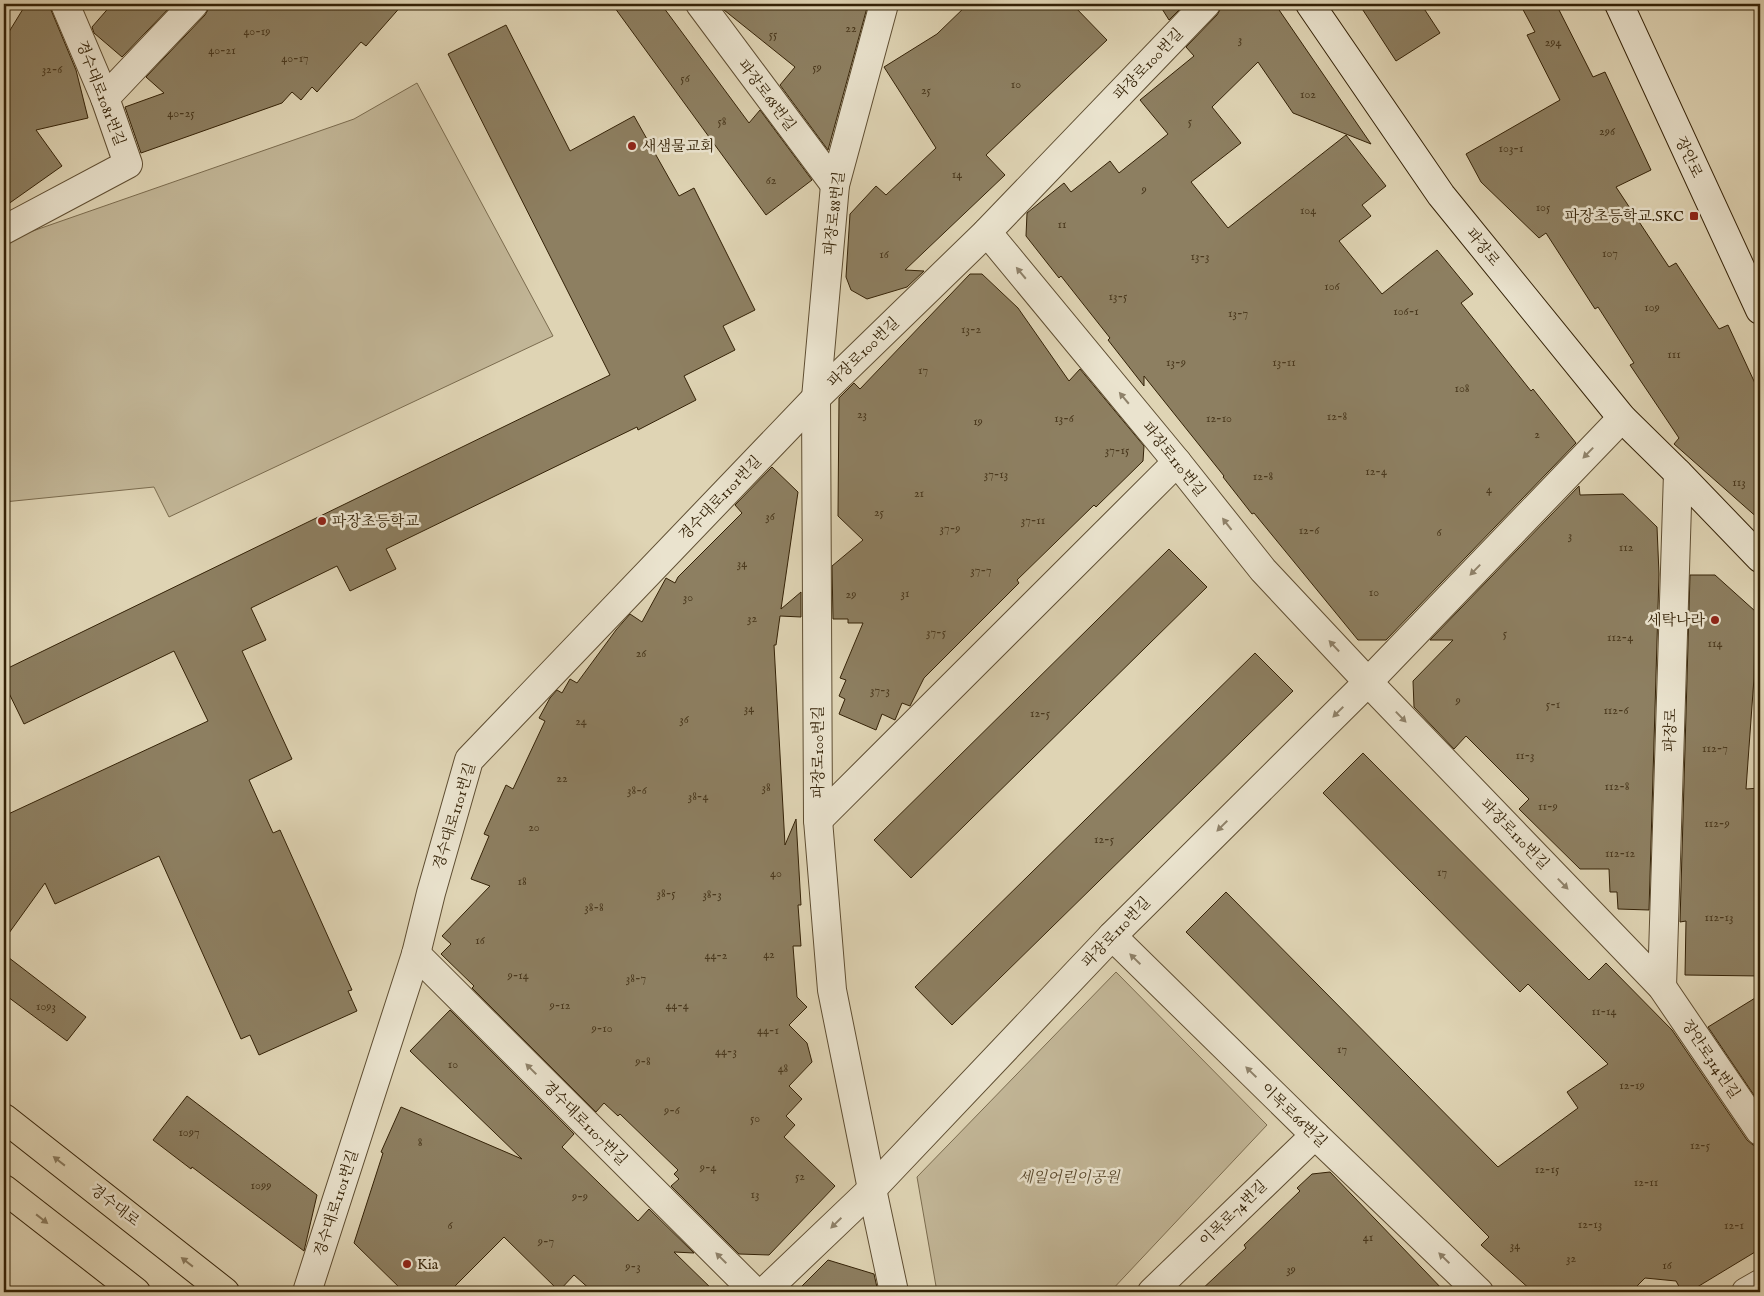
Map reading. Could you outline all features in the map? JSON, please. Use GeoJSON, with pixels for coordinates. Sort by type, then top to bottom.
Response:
{"type":"FeatureCollection","features":[{"type":"Feature","properties":{"kind":"main road","name":"경수대로"},"geometry":{"type":"LineString","coordinates":[[4,1118],[225,1292]]}},
{"type":"Feature","properties":{"kind":"main road"},"geometry":{"type":"LineString","coordinates":[[4,1189],[136,1292]]}},
{"type":"Feature","properties":{"kind":"street","name":"경수대로1081번길"},"geometry":{"type":"LineString","coordinates":[[4,230],[128,164],[106,98],[65,4]]}},
{"type":"Feature","properties":{"kind":"street"},"geometry":{"type":"LineString","coordinates":[[106,98],[194,4]]}},
{"type":"Feature","properties":{"kind":"street","name":"파장로68번길"},"geometry":{"type":"LineString","coordinates":[[700,4],[834,185]]}},
{"type":"Feature","properties":{"kind":"street","name":"파장로88번길"},"geometry":{"type":"LineString","coordinates":[[816,398],[834,185],[884,4]]}},
{"type":"Feature","properties":{"kind":"street","name":"파장로100번길"},"geometry":{"type":"LineString","coordinates":[[872,1189],[832,990],[818,820],[816,398],[987,232],[1206,4]]}},
{"type":"Feature","properties":{"kind":"street","name":"파장로"},"geometry":{"type":"LineString","coordinates":[[1310,4],[1441,196],[1622,418],[1760,558]]}},
{"type":"Feature","properties":{"kind":"street","name":"장안로"},"geometry":{"type":"LineString","coordinates":[[1619,4],[1760,310]]}},
{"type":"Feature","properties":{"kind":"street","name":"파장로110번길"},"geometry":{"type":"LineString","coordinates":[[987,232],[1177,462],[1263,570],[1368,682],[1662,987]]}},
{"type":"Feature","properties":{"kind":"street","name":"경수대로1101번길"},"geometry":{"type":"LineString","coordinates":[[307,1292],[416,954],[431,893],[469,760],[816,398]]}},
{"type":"Feature","properties":{"kind":"street","name":"파장로110번길"},"geometry":{"type":"LineString","coordinates":[[872,1189],[1112,936],[1368,682],[1622,418]]}},
{"type":"Feature","properties":{"kind":"street","name":"파장로100번길"},"geometry":{"type":"LineString","coordinates":[[818,820],[1177,462]]}},
{"type":"Feature","properties":{"kind":"street","name":"파장로"},"geometry":{"type":"LineString","coordinates":[[1662,987],[1678,473]]}},
{"type":"Feature","properties":{"kind":"street","name":"이목로66번길"},"geometry":{"type":"LineString","coordinates":[[1112,936],[1479,1292]]}},
{"type":"Feature","properties":{"kind":"street","name":"경수대로1107번길"},"geometry":{"type":"LineString","coordinates":[[416,954],[755,1292]]}},
{"type":"Feature","properties":{"kind":"street","name":"장안로314번길"},"geometry":{"type":"LineString","coordinates":[[1662,987],[1760,1131]]}},
{"type":"Feature","properties":{"kind":"street","name":"이목로74번길"},"geometry":{"type":"LineString","coordinates":[[1152,1292],[1315,1135]]}},
{"type":"Feature","properties":{"kind":"street"},"geometry":{"type":"LineString","coordinates":[[764,1292],[872,1189]]}},
{"type":"Feature","properties":{"kind":"street"},"geometry":{"type":"LineString","coordinates":[[872,1189],[894,1292]]}},
{"type":"Feature","properties":{"kind":"street"},"geometry":{"type":"LineString","coordinates":[[1746,1292],[1760,1284]]}},
{"type":"Feature","properties":{"kind":"green space"},"geometry":{"type":"Polygon","coordinates":[[[417,83],[553,336],[169,517],[154,487],[4,502],[4,241],[354,119],[417,83]]]}},
{"type":"Feature","properties":{"kind":"green space","name":"세일어린이공원"},"geometry":{"type":"Polygon","coordinates":[[[1116,972],[1267,1125],[1110,1292],[937,1292],[917,1177],[1116,972]]]}},
{"type":"Feature","properties":{"kind":"building"},"geometry":{"type":"Polygon","coordinates":[[[26,4],[50,4],[76,70],[88,118],[36,130],[62,166],[4,207],[4,40],[26,4]]]}},
{"type":"Feature","properties":{"kind":"building"},"geometry":{"type":"Polygon","coordinates":[[[112,4],[173,4],[122,57],[94,33],[92,27],[112,4]]]}},
{"type":"Feature","properties":{"kind":"building"},"geometry":{"type":"Polygon","coordinates":[[[209,4],[403,4],[366,46],[361,42],[317,92],[312,87],[301,100],[292,92],[282,103],[141,153],[125,107],[164,93],[146,77],[205,15],[209,4]]]}},
{"type":"Feature","properties":{"kind":"building"},"geometry":{"type":"Polygon","coordinates":[[[612,4],[661,4],[749,123],[760,110],[812,180],[766,215],[612,4]]]}},
{"type":"Feature","properties":{"kind":"building"},"geometry":{"type":"Polygon","coordinates":[[[719,4],[868,4],[828,150],[780,85],[795,67],[719,4]]]}},
{"type":"Feature","properties":{"kind":"building"},"geometry":{"type":"Polygon","coordinates":[[[968,4],[1072,4],[1107,40],[986,155],[1005,175],[905,270],[924,271],[907,287],[867,299],[851,290],[846,277],[850,214],[876,186],[886,195],[936,148],[884,67],[937,34],[968,4]]]}},
{"type":"Feature","properties":{"kind":"building"},"geometry":{"type":"Polygon","coordinates":[[[1159,4],[1185,4],[1169,20],[1159,4]]]}},
{"type":"Feature","properties":{"kind":"building"},"geometry":{"type":"Polygon","coordinates":[[[1221,4],[1275,4],[1371,144],[1293,113],[1258,62],[1212,107],[1241,143],[1191,182],[1228,228],[1346,135],[1386,186],[1362,205],[1371,216],[1339,241],[1382,294],[1437,250],[1473,294],[1461,303],[1531,391],[1533,389],[1576,443],[1386,640],[1358,640],[1254,513],[1252,514],[1144,376],[1144,386],[1108,340],[1110,338],[1061,276],[1059,278],[1026,236],[1027,213],[1064,183],[1071,192],[1110,161],[1119,173],[1168,134],[1140,100],[1194,56],[1186,47],[1217,15],[1221,4]]]}},
{"type":"Feature","properties":{"kind":"building"},"geometry":{"type":"Polygon","coordinates":[[[1359,4],[1421,4],[1440,33],[1396,61],[1359,4]]]}},
{"type":"Feature","properties":{"kind":"building"},"geometry":{"type":"Polygon","coordinates":[[[1520,4],[1556,4],[1593,77],[1605,72],[1651,170],[1616,187],[1669,267],[1676,263],[1719,329],[1728,325],[1760,394],[1760,520],[1674,444],[1679,438],[1630,365],[1634,363],[1598,307],[1595,309],[1546,233],[1539,238],[1481,182],[1466,154],[1560,100],[1527,35],[1535,32],[1520,4]]]}},
{"type":"Feature","properties":{"kind":"building"},"geometry":{"type":"Polygon","coordinates":[[[506,25],[570,151],[634,116],[679,196],[694,188],[755,310],[723,326],[735,350],[684,376],[696,400],[638,430],[637,427],[386,549],[396,569],[350,591],[337,566],[251,608],[266,640],[242,651],[292,759],[249,780],[273,833],[280,830],[352,990],[348,991],[357,1011],[259,1055],[250,1035],[241,1039],[159,856],[55,904],[45,883],[4,940],[4,816],[208,721],[174,651],[24,724],[4,683],[4,670],[610,375],[448,54],[506,25]]]}},
{"type":"Feature","properties":{"kind":"building"},"geometry":{"type":"Polygon","coordinates":[[[970,274],[982,274],[1018,308],[1069,381],[1080,369],[1144,446],[1143,461],[1096,507],[1094,505],[1017,580],[1019,583],[924,678],[910,706],[902,703],[895,720],[882,714],[876,730],[839,714],[845,699],[839,696],[846,680],[840,678],[863,623],[848,623],[848,619],[833,619],[832,566],[863,540],[838,516],[839,398],[854,383],[860,389],[970,274]]]}},
{"type":"Feature","properties":{"kind":"building"},"geometry":{"type":"Polygon","coordinates":[[[772,467],[798,492],[781,609],[801,592],[801,617],[780,616],[776,645],[774,645],[785,845],[796,819],[801,905],[798,905],[801,946],[793,946],[797,997],[807,1007],[789,1025],[807,1043],[812,1062],[789,1086],[802,1099],[786,1116],[795,1125],[784,1137],[835,1186],[769,1255],[739,1254],[671,1186],[679,1179],[674,1174],[678,1170],[620,1114],[618,1116],[604,1103],[596,1112],[472,988],[474,986],[441,954],[451,944],[442,936],[490,886],[471,879],[489,836],[484,834],[506,785],[513,789],[545,721],[539,718],[550,698],[557,690],[562,693],[570,679],[577,683],[630,614],[642,622],[666,578],[675,583],[678,577],[742,513],[735,505],[772,467]]]}},
{"type":"Feature","properties":{"kind":"building"},"geometry":{"type":"Polygon","coordinates":[[[1579,486],[1580,495],[1623,494],[1657,527],[1659,574],[1649,910],[1618,909],[1617,892],[1610,892],[1609,869],[1580,869],[1519,809],[1529,799],[1466,736],[1454,749],[1414,707],[1413,681],[1453,640],[1430,640],[1579,486]]]}},
{"type":"Feature","properties":{"kind":"building"},"geometry":{"type":"Polygon","coordinates":[[[1169,549],[1207,587],[911,878],[874,840],[1169,549]]]}},
{"type":"Feature","properties":{"kind":"building"},"geometry":{"type":"Polygon","coordinates":[[[1690,575],[1715,575],[1755,611],[1754,678],[1746,789],[1760,788],[1760,976],[1685,975],[1686,921],[1680,922],[1690,575]]]}},
{"type":"Feature","properties":{"kind":"building"},"geometry":{"type":"Polygon","coordinates":[[[1255,653],[1293,691],[952,1025],[915,987],[1255,653]]]}},
{"type":"Feature","properties":{"kind":"building"},"geometry":{"type":"Polygon","coordinates":[[[1363,753],[1589,980],[1606,963],[1672,1030],[1747,1140],[1753,1145],[1760,1146],[1760,1249],[1689,1292],[1682,1292],[1676,1281],[1645,1278],[1631,1292],[1533,1292],[1481,1245],[1489,1237],[1186,932],[1226,892],[1498,1167],[1578,1108],[1567,1092],[1608,1064],[1528,984],[1520,992],[1323,793],[1363,753]]]}},
{"type":"Feature","properties":{"kind":"building"},"geometry":{"type":"Polygon","coordinates":[[[4,954],[86,1017],[67,1041],[4,994],[4,954]]]}},
{"type":"Feature","properties":{"kind":"building"},"geometry":{"type":"Polygon","coordinates":[[[1760,995],[1760,1104],[1708,1027],[1760,995]]]}},
{"type":"Feature","properties":{"kind":"building"},"geometry":{"type":"Polygon","coordinates":[[[450,1010],[574,1134],[562,1147],[638,1221],[649,1209],[694,1253],[674,1252],[715,1292],[593,1292],[574,1275],[559,1291],[504,1237],[449,1292],[404,1292],[354,1243],[383,1153],[381,1152],[401,1107],[522,1159],[410,1051],[450,1010]]]}},
{"type":"Feature","properties":{"kind":"building"},"geometry":{"type":"Polygon","coordinates":[[[187,1096],[317,1195],[304,1251],[153,1140],[187,1096]]]}},
{"type":"Feature","properties":{"kind":"building"},"geometry":{"type":"Polygon","coordinates":[[[1330,1172],[1445,1292],[1199,1292],[1246,1248],[1244,1245],[1300,1191],[1297,1188],[1312,1174],[1330,1172]]]}},
{"type":"Feature","properties":{"kind":"building"},"geometry":{"type":"Polygon","coordinates":[[[828,1260],[874,1274],[878,1292],[796,1292],[828,1260]]]}},
{"type":"Feature","properties":{"kind":"place","name":"새샘물교회"},"geometry":{"type":"Point","coordinates":[632,146]}},
{"type":"Feature","properties":{"kind":"place","name":"파장초등학교.SKC"},"geometry":{"type":"Point","coordinates":[1694,216]}},
{"type":"Feature","properties":{"kind":"place","name":"파장초등학교"},"geometry":{"type":"Point","coordinates":[322,521]}},
{"type":"Feature","properties":{"kind":"place","name":"세탁나라"},"geometry":{"type":"Point","coordinates":[1715,620]}},
{"type":"Feature","properties":{"kind":"place","name":"Kia"},"geometry":{"type":"Point","coordinates":[407,1264]}}]}
